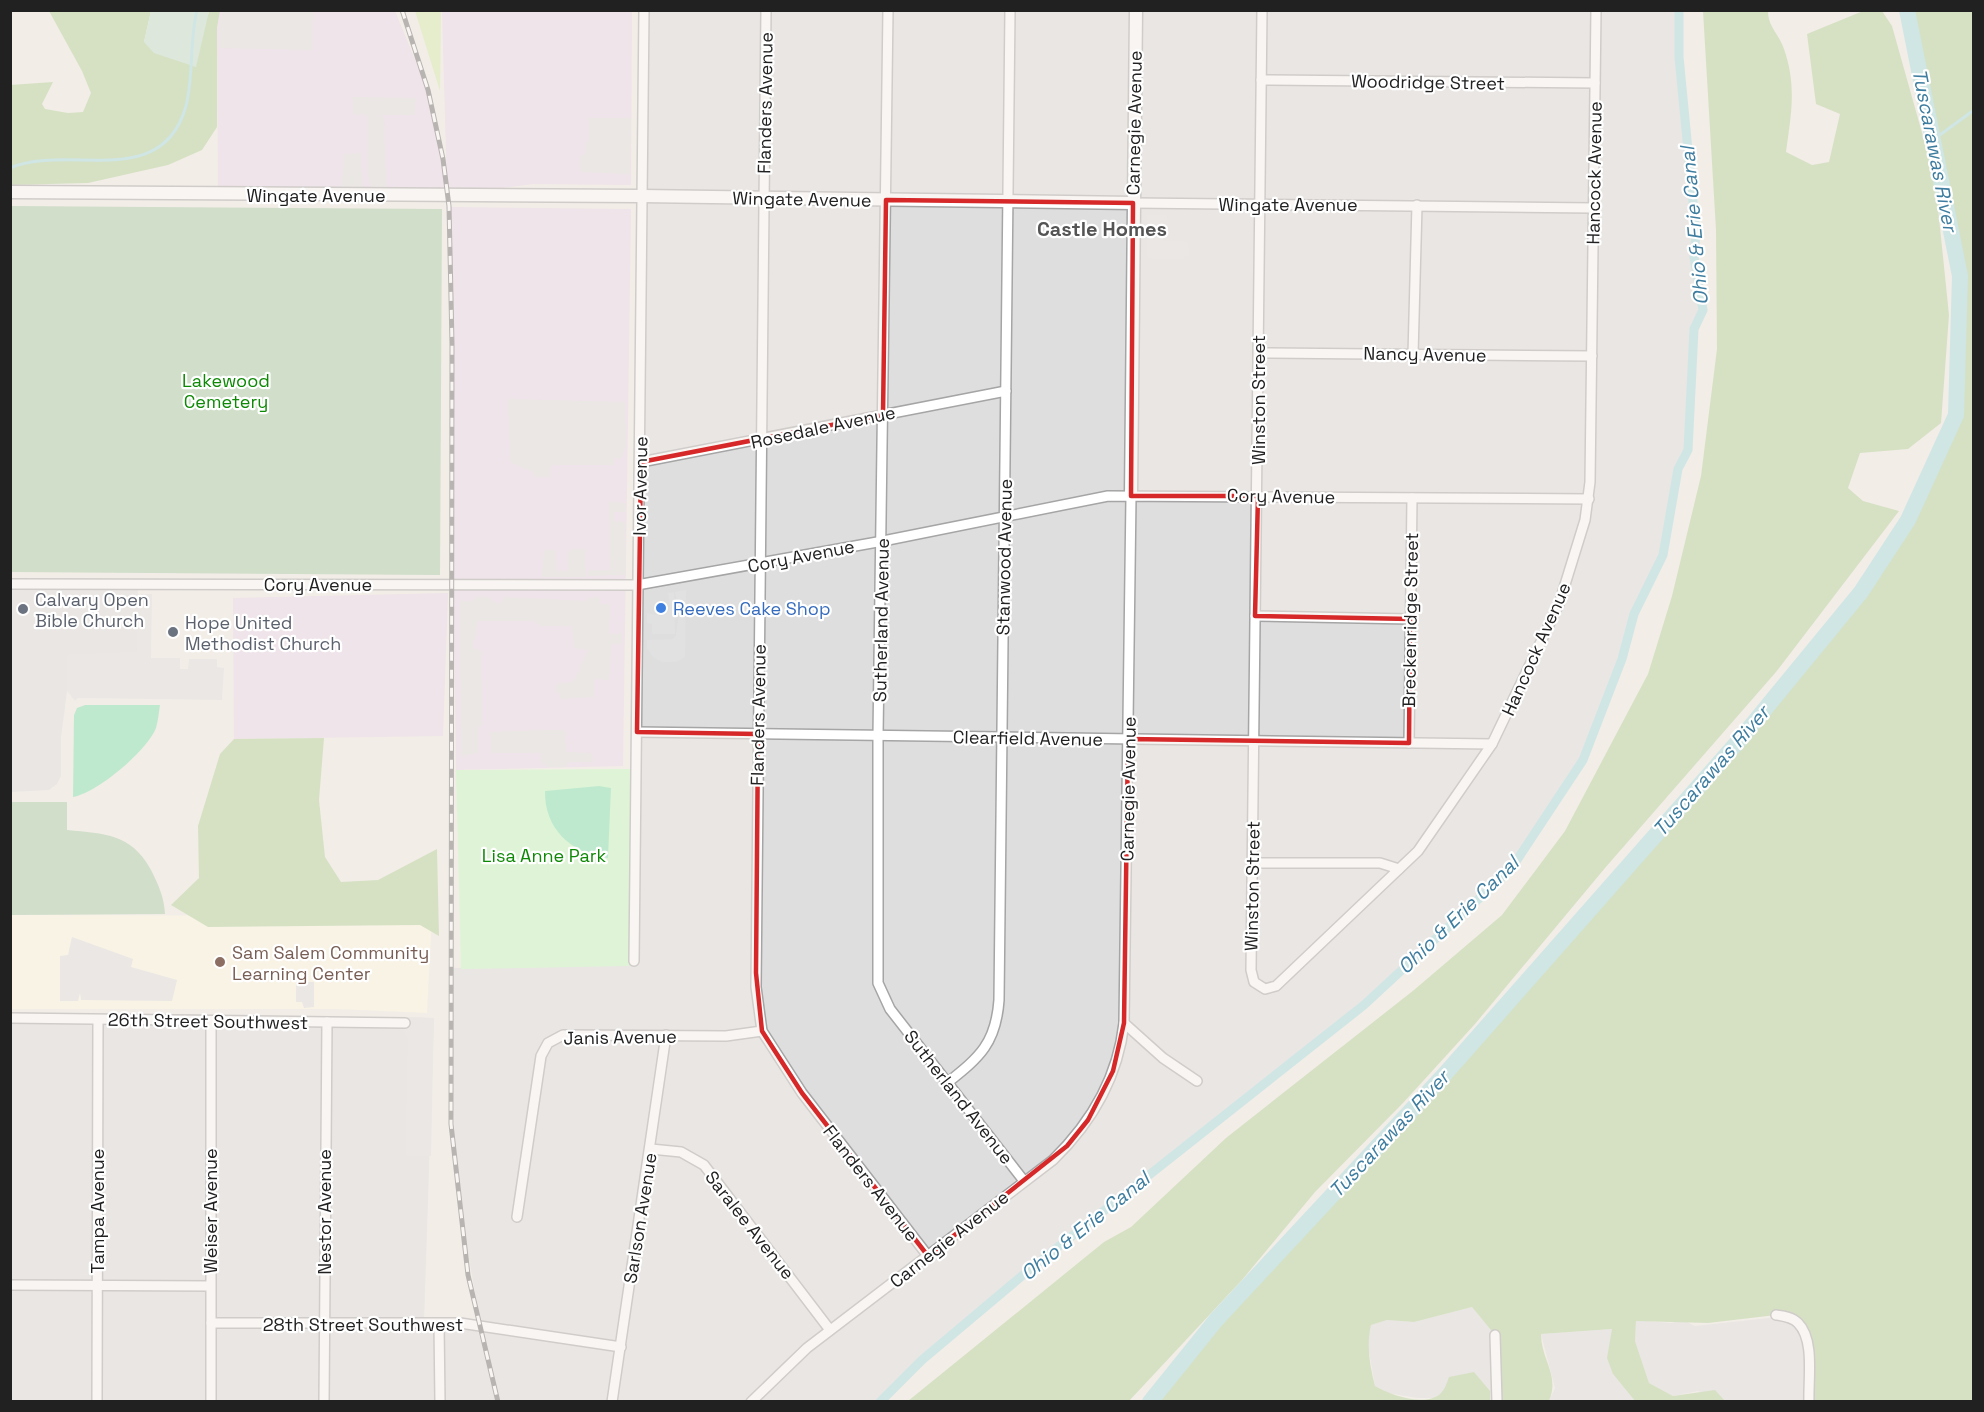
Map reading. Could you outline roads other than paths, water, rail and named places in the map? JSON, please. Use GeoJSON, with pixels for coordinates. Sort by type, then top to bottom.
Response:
{"type":"FeatureCollection","features":[{"type":"Feature","properties":{"kind":"street","name":"Ivor Avenue"},"geometry":{"type":"LineString","coordinates":[[634,961],[644,10]]}},
{"type":"Feature","properties":{"kind":"street","name":"Flanders Avenue"},"geometry":{"type":"LineString","coordinates":[[766,10],[756,973],[762,1031],[802,1093],[928,1256]]}},
{"type":"Feature","properties":{"kind":"street","name":"Sutherland Avenue"},"geometry":{"type":"LineString","coordinates":[[888,10],[883,541],[878,736],[880,990],[890,1009],[1024,1181]]}},
{"type":"Feature","properties":{"kind":"street","name":"Stanwood Avenue"},"geometry":{"type":"LineString","coordinates":[[947,1083],[979,1056],[993,1035],[998,1020],[1010,10]]}},
{"type":"Feature","properties":{"kind":"street","name":"Carnegie Avenue"},"geometry":{"type":"LineString","coordinates":[[751,1401],[779,1372],[831,1330],[1053,1160],[1088,1120],[1113,1071],[1124,1023],[1136,10]]}},
{"type":"Feature","properties":{"kind":"street","name":"Winston Street"},"geometry":{"type":"LineString","coordinates":[[1251,970],[1262,10]]}},
{"type":"Feature","properties":{"kind":"street","name":"Hancock Avenue"},"geometry":{"type":"LineString","coordinates":[[1251,970],[1258,987],[1265,989],[1276,986],[1425,843],[1492,744],[1559,604],[1589,499],[1596,10]]}},
{"type":"Feature","properties":{"kind":"street","name":"Woodridge Street"},"geometry":{"type":"LineString","coordinates":[[1261,80],[1595,83]]}},
{"type":"Feature","properties":{"kind":"street","name":"Wingate Avenue"},"geometry":{"type":"LineString","coordinates":[[10,192],[642,196],[1593,208]]}},
{"type":"Feature","properties":{"kind":"street"},"geometry":{"type":"LineString","coordinates":[[1413,354],[1417,205]]}},
{"type":"Feature","properties":{"kind":"street","name":"Nancy Avenue"},"geometry":{"type":"LineString","coordinates":[[1259,353],[1592,356]]}},
{"type":"Feature","properties":{"kind":"street","name":"Rosedale Avenue"},"geometry":{"type":"LineString","coordinates":[[641,462],[760,441],[1006,391]]}},
{"type":"Feature","properties":{"kind":"street","name":"Cory Avenue"},"geometry":{"type":"LineString","coordinates":[[10,584],[637,585],[883,541],[1108,496],[1258,495],[1589,499]]}},
{"type":"Feature","properties":{"kind":"street","name":"Breckenridge Street"},"geometry":{"type":"LineString","coordinates":[[1409,743],[1412,498]]}},
{"type":"Feature","properties":{"kind":"street"},"geometry":{"type":"LineString","coordinates":[[1255,616],[1410,619]]}},
{"type":"Feature","properties":{"kind":"street","name":"Clearfield Avenue"},"geometry":{"type":"LineString","coordinates":[[637,732],[1492,744]]}},
{"type":"Feature","properties":{"kind":"street"},"geometry":{"type":"LineString","coordinates":[[1252,863],[1380,863],[1399,869]]}},
{"type":"Feature","properties":{"kind":"street","name":"26th Street Southwest"},"geometry":{"type":"LineString","coordinates":[[10,1018],[405,1023]]}},
{"type":"Feature","properties":{"kind":"street","name":"Tampa Avenue"},"geometry":{"type":"LineString","coordinates":[[97,1401],[98,1020]]}},
{"type":"Feature","properties":{"kind":"street","name":"Weiser Avenue"},"geometry":{"type":"LineString","coordinates":[[211,1020],[211,1401]]}},
{"type":"Feature","properties":{"kind":"street","name":"Nestor Avenue"},"geometry":{"type":"LineString","coordinates":[[324,1401],[327,1022]]}},
{"type":"Feature","properties":{"kind":"street"},"geometry":{"type":"LineString","coordinates":[[1124,1023],[1163,1058],[1197,1081]]}},
{"type":"Feature","properties":{"kind":"street","name":"Janis Avenue"},"geometry":{"type":"LineString","coordinates":[[517,1217],[541,1056],[548,1043],[563,1035],[726,1036],[762,1031]]}},
{"type":"Feature","properties":{"kind":"street","name":"Sarlson Avenue"},"geometry":{"type":"LineString","coordinates":[[612,1401],[651,1149],[666,1035]]}},
{"type":"Feature","properties":{"kind":"street","name":"Saralee Avenue"},"geometry":{"type":"LineString","coordinates":[[651,1149],[681,1152],[704,1165],[831,1330]]}},
{"type":"Feature","properties":{"kind":"street"},"geometry":{"type":"LineString","coordinates":[[10,1285],[210,1286]]}},
{"type":"Feature","properties":{"kind":"street"},"geometry":{"type":"LineString","coordinates":[[1776,1315],[1792,1319],[1808,1343],[1809,1401]]}},
{"type":"Feature","properties":{"kind":"street","name":"28th Street Southwest"},"geometry":{"type":"LineString","coordinates":[[211,1323],[324,1325],[460,1323],[621,1347]]}},
{"type":"Feature","properties":{"kind":"street"},"geometry":{"type":"LineString","coordinates":[[439,1323],[440,1401]]}},
{"type":"Feature","properties":{"kind":"street"},"geometry":{"type":"LineString","coordinates":[[1495,1335],[1497,1401]]}},
{"type":"Feature","properties":{"kind":"waterway"},"geometry":{"type":"LineString","coordinates":[[10,168],[34,162],[111,160],[135,157],[157,148],[174,132],[186,106],[197,10]]}},
{"type":"Feature","properties":{"kind":"waterway","name":"Ohio & Erie Canal"},"geometry":{"type":"LineString","coordinates":[[880,1402],[922,1360],[1029,1270],[1364,1005],[1511,869],[1583,760],[1622,659],[1634,614],[1663,555],[1678,469],[1688,450],[1694,329],[1703,310],[1694,257],[1696,233],[1679,57],[1679,10]]}},
{"type":"Feature","properties":{"kind":"waterway","name":"Tuscarawas River"},"geometry":{"type":"LineString","coordinates":[[1150,1402],[1216,1320],[1444,1075],[1742,737],[1861,592],[1908,520],[1956,415],[1960,276],[1907,10]]}},
{"type":"Feature","properties":{"kind":"waterway"},"geometry":{"type":"LineString","coordinates":[[1933,140],[1974,110]]}},
{"type":"Feature","properties":{"kind":"railway"},"geometry":{"type":"LineString","coordinates":[[402,10],[428,90],[443,159],[449,206],[452,344],[451,1124],[468,1275],[498,1402]]}},
{"type":"Feature","properties":{"kind":"place","name":"Reeves Cake Shop"},"geometry":{"type":"Point","coordinates":[661,608]}},
{"type":"Feature","properties":{"kind":"place","name":"Calvary Open Bible Church"},"geometry":{"type":"Point","coordinates":[23,609]}},
{"type":"Feature","properties":{"kind":"place","name":"Hope United Methodist Church"},"geometry":{"type":"Point","coordinates":[173,632]}},
{"type":"Feature","properties":{"kind":"place","name":"Sam Salem Community Learning Center"},"geometry":{"type":"Point","coordinates":[220,962]}},
{"type":"Feature","properties":{"kind":"district","name":"Castle Homes"},"geometry":{"type":"Point","coordinates":[1102,229]}},
{"type":"Feature","properties":{"kind":"park label","name":"Lakewood Cemetery"},"geometry":{"type":"Point","coordinates":[226,390]}},
{"type":"Feature","properties":{"kind":"park label","name":"Lisa Anne Park"},"geometry":{"type":"Point","coordinates":[544,855]}}]}
